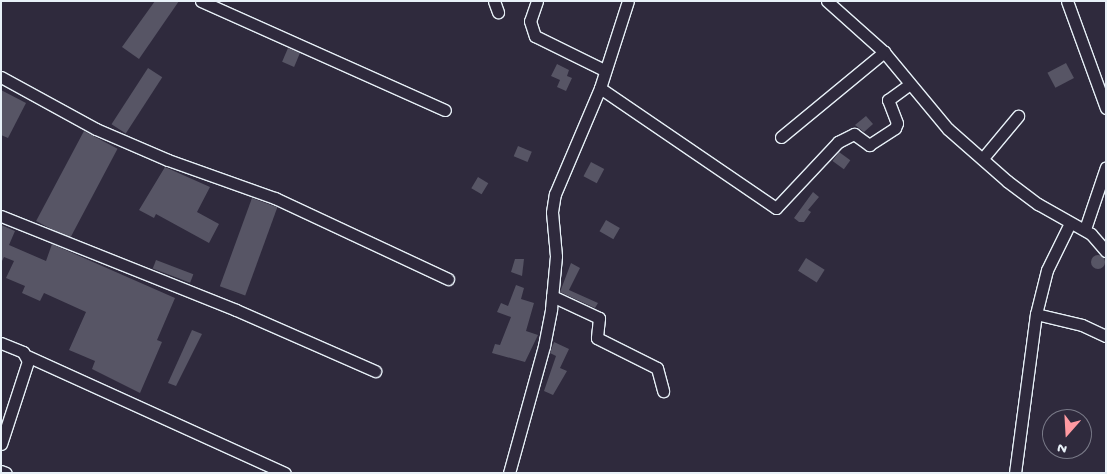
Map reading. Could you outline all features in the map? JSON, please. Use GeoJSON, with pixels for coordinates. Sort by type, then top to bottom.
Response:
{"type":"FeatureCollection","features":[{"type":"Feature","properties":{"kind":"street"},"geometry":{"type":"LineString","coordinates":[[201,1],[445,110]]}},
{"type":"Feature","properties":{"kind":"street"},"geometry":{"type":"LineString","coordinates":[[537,1],[530,21],[534,36],[604,70]]}},
{"type":"Feature","properties":{"kind":"street"},"geometry":{"type":"LineString","coordinates":[[509,473],[544,346],[556,256],[552,212],[554,194],[600,88],[604,70],[628,1]]}},
{"type":"Feature","properties":{"kind":"street"},"geometry":{"type":"LineString","coordinates":[[827,1],[884,52],[948,129],[1007,181],[1070,223],[1085,229],[1106,251]]}},
{"type":"Feature","properties":{"kind":"street"},"geometry":{"type":"LineString","coordinates":[[1068,1],[1106,108]]}},
{"type":"Feature","properties":{"kind":"street"},"geometry":{"type":"LineString","coordinates":[[781,137],[884,52]]}},
{"type":"Feature","properties":{"kind":"street"},"geometry":{"type":"LineString","coordinates":[[1,76],[96,128],[168,160],[282,201],[448,280]]}},
{"type":"Feature","properties":{"kind":"street"},"geometry":{"type":"LineString","coordinates":[[600,88],[776,208],[838,142],[854,134],[869,145],[895,128],[897,123],[888,100],[910,84]]}},
{"type":"Feature","properties":{"kind":"street"},"geometry":{"type":"LineString","coordinates":[[983,158],[1018,116]]}},
{"type":"Feature","properties":{"kind":"street"},"geometry":{"type":"LineString","coordinates":[[1085,229],[1106,167]]}},
{"type":"Feature","properties":{"kind":"street"},"geometry":{"type":"LineString","coordinates":[[1,216],[236,310],[375,371]]}},
{"type":"Feature","properties":{"kind":"street"},"geometry":{"type":"LineString","coordinates":[[1015,473],[1036,314],[1050,263],[1070,223]]}},
{"type":"Feature","properties":{"kind":"street"},"geometry":{"type":"LineString","coordinates":[[552,296],[599,318],[597,338],[657,368],[663,391]]}},
{"type":"Feature","properties":{"kind":"street"},"geometry":{"type":"LineString","coordinates":[[1036,314],[1082,325],[1106,336]]}},
{"type":"Feature","properties":{"kind":"street"},"geometry":{"type":"LineString","coordinates":[[1,343],[285,473]]}},
{"type":"Feature","properties":{"kind":"street"},"geometry":{"type":"LineString","coordinates":[[1,444],[28,356]]}},
{"type":"Feature","properties":{"kind":"street"},"geometry":{"type":"LineString","coordinates":[[1,471],[6,473]]}},
{"type":"Feature","properties":{"kind":"building"},"geometry":{"type":"Polygon","coordinates":[[[155,1],[179,1],[139,59],[122,47],[155,1]]]}},
{"type":"Feature","properties":{"kind":"building"},"geometry":{"type":"Polygon","coordinates":[[[288,48],[300,53],[294,67],[282,62],[288,48]]]}},
{"type":"Feature","properties":{"kind":"building"},"geometry":{"type":"Polygon","coordinates":[[[1066,63],[1074,78],[1055,88],[1047,73],[1066,63]]]}},
{"type":"Feature","properties":{"kind":"building"},"geometry":{"type":"Polygon","coordinates":[[[557,64],[569,70],[567,76],[572,78],[566,91],[557,87],[560,80],[551,76],[557,64]]]}},
{"type":"Feature","properties":{"kind":"building"},"geometry":{"type":"Polygon","coordinates":[[[148,68],[162,77],[126,133],[112,124],[148,68]]]}},
{"type":"Feature","properties":{"kind":"building"},"geometry":{"type":"Polygon","coordinates":[[[1,90],[26,103],[8,138],[1,135],[1,90]]]}},
{"type":"Feature","properties":{"kind":"building"},"geometry":{"type":"Polygon","coordinates":[[[866,116],[873,124],[864,132],[855,125],[866,116]]]}},
{"type":"Feature","properties":{"kind":"building"},"geometry":{"type":"Polygon","coordinates":[[[84,131],[118,149],[70,239],[36,221],[84,131]]]}},
{"type":"Feature","properties":{"kind":"building"},"geometry":{"type":"Polygon","coordinates":[[[518,146],[532,152],[528,162],[514,156],[518,146]]]}},
{"type":"Feature","properties":{"kind":"building"},"geometry":{"type":"Polygon","coordinates":[[[839,152],[850,160],[844,169],[833,161],[839,152]]]}},
{"type":"Feature","properties":{"kind":"building"},"geometry":{"type":"Polygon","coordinates":[[[591,162],[604,169],[597,183],[583,176],[591,162]]]}},
{"type":"Feature","properties":{"kind":"building"},"geometry":{"type":"Polygon","coordinates":[[[165,167],[210,187],[197,212],[219,224],[209,243],[156,214],[154,218],[139,210],[165,167]]]}},
{"type":"Feature","properties":{"kind":"building"},"geometry":{"type":"Polygon","coordinates":[[[478,177],[488,183],[482,194],[471,188],[478,177]]]}},
{"type":"Feature","properties":{"kind":"building"},"geometry":{"type":"Polygon","coordinates":[[[813,192],[819,197],[808,210],[811,212],[804,222],[799,222],[794,218],[813,192]]]}},
{"type":"Feature","properties":{"kind":"building"},"geometry":{"type":"Polygon","coordinates":[[[252,198],[277,207],[245,296],[220,286],[252,198]]]}},
{"type":"Feature","properties":{"kind":"building"},"geometry":{"type":"Polygon","coordinates":[[[606,220],[620,228],[613,239],[600,231],[606,220]]]}},
{"type":"Feature","properties":{"kind":"building"},"geometry":{"type":"Polygon","coordinates":[[[1,225],[15,231],[9,245],[46,261],[52,244],[175,298],[157,340],[162,342],[140,393],[92,369],[95,361],[69,350],[86,312],[44,293],[40,301],[22,293],[25,286],[6,278],[14,261],[4,257],[1,263],[1,225]]]}},
{"type":"Feature","properties":{"kind":"building"},"geometry":{"type":"Polygon","coordinates":[[[1098,255],[1103,257],[1105,262],[1103,267],[1098,269],[1093,267],[1091,262],[1093,257],[1098,255]]]}},
{"type":"Feature","properties":{"kind":"building"},"geometry":{"type":"Polygon","coordinates":[[[806,258],[825,270],[817,282],[798,271],[806,258]]]}},
{"type":"Feature","properties":{"kind":"building"},"geometry":{"type":"Polygon","coordinates":[[[515,259],[524,259],[522,276],[511,272],[515,259]]]}},
{"type":"Feature","properties":{"kind":"building"},"geometry":{"type":"Polygon","coordinates":[[[156,260],[193,274],[190,283],[153,268],[156,260]]]}},
{"type":"Feature","properties":{"kind":"building"},"geometry":{"type":"Polygon","coordinates":[[[571,263],[580,268],[569,290],[598,303],[595,308],[560,292],[571,263]]]}},
{"type":"Feature","properties":{"kind":"building"},"geometry":{"type":"Polygon","coordinates":[[[516,285],[524,288],[521,299],[534,303],[526,331],[538,335],[525,362],[492,353],[495,344],[500,345],[511,317],[497,312],[501,303],[508,306],[516,285]]]}},
{"type":"Feature","properties":{"kind":"building"},"geometry":{"type":"Polygon","coordinates":[[[192,330],[202,334],[176,386],[168,383],[192,330]]]}},
{"type":"Feature","properties":{"kind":"building"},"geometry":{"type":"Polygon","coordinates":[[[554,342],[569,349],[560,368],[567,371],[553,395],[544,391],[556,356],[550,353],[554,342]]]}}]}
